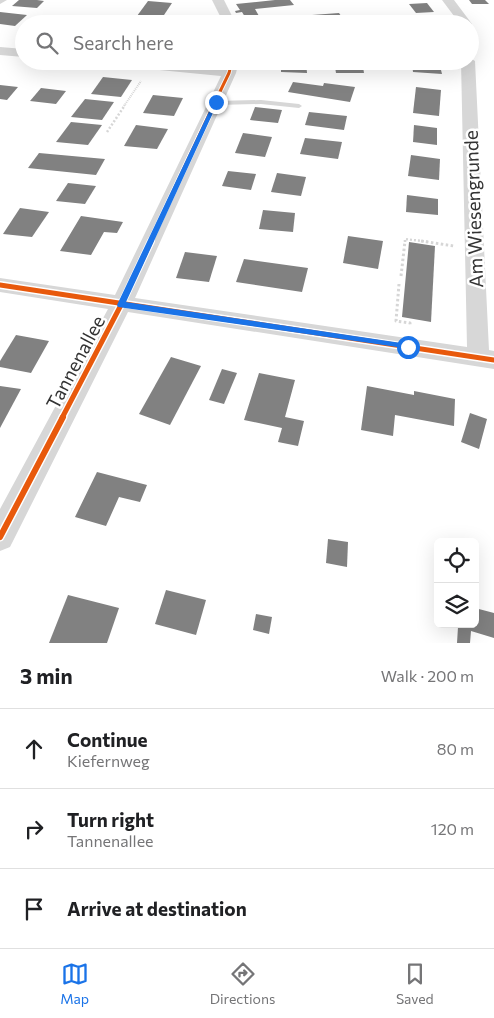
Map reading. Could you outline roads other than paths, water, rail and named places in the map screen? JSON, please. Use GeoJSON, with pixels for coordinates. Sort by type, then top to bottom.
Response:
{"type":"FeatureCollection","features":[{"type":"Feature","properties":{"kind":"street"},"geometry":{"type":"LineString","coordinates":[[218,0],[226,15]]}},
{"type":"Feature","properties":{"kind":"street"},"geometry":{"type":"LineString","coordinates":[[448,0],[459,15]]}},
{"type":"Feature","properties":{"kind":"street"},"geometry":{"type":"LineString","coordinates":[[0,51],[15,52]]}},
{"type":"Feature","properties":{"kind":"street","name":"Tannenallee"},"geometry":{"type":"LineString","coordinates":[[0,537],[121,305],[216,102],[229,70]]}},
{"type":"Feature","properties":{"kind":"street","name":"Am Wiesengrunde"},"geometry":{"type":"LineString","coordinates":[[468,70],[474,250],[486,359]]}},
{"type":"Feature","properties":{"kind":"street"},"geometry":{"type":"LineString","coordinates":[[0,285],[121,305],[486,359]]}},
{"type":"Feature","properties":{"kind":"lane"},"geometry":{"type":"LineString","coordinates":[[216,102],[261,102],[299,106]]}}]}
